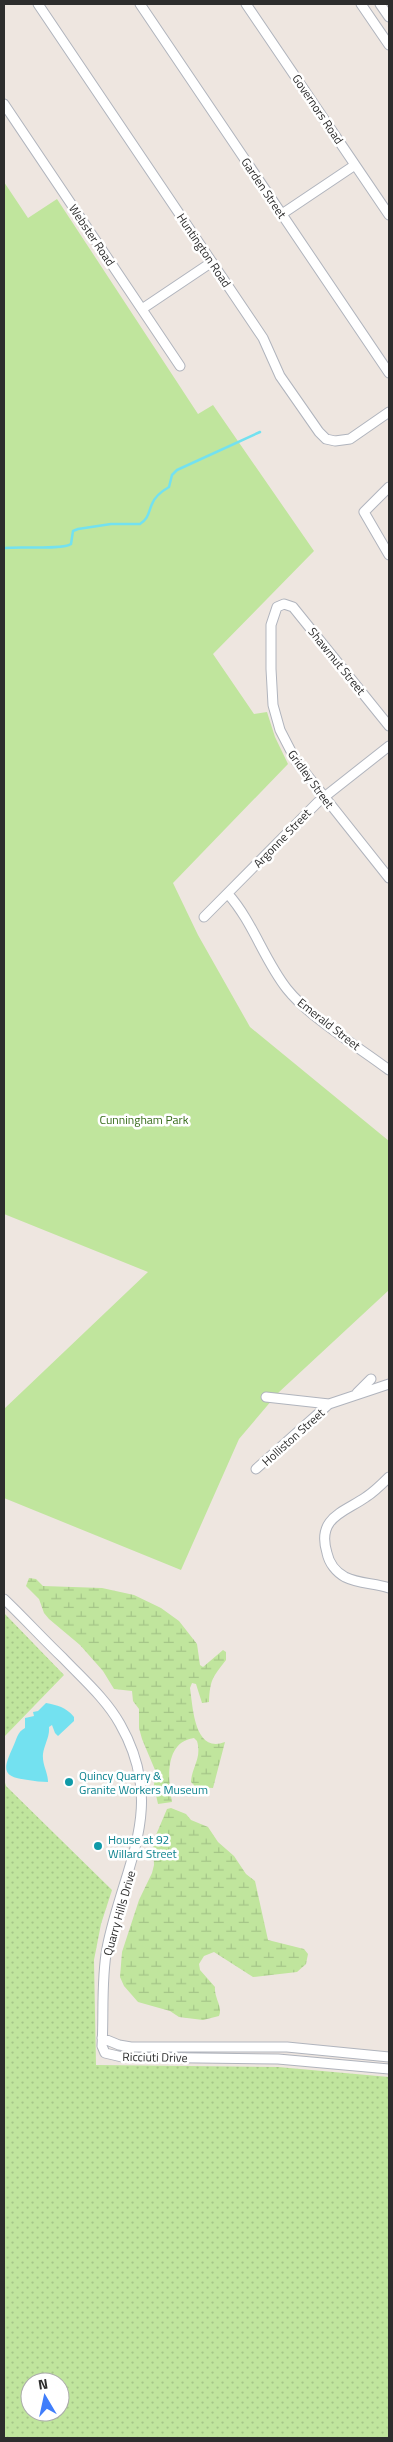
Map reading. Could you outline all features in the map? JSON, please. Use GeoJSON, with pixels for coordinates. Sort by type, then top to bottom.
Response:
{"type":"FeatureCollection","features":[{"type":"Feature","properties":{"kind":"street","name":"Huntington Road"},"geometry":{"type":"LineString","coordinates":[[38,4],[263,338],[280,376],[322,436],[335,441],[350,439],[389,412]]}},
{"type":"Feature","properties":{"kind":"street","name":"Garden Street"},"geometry":{"type":"LineString","coordinates":[[140,4],[389,373]]}},
{"type":"Feature","properties":{"kind":"street","name":"Governors Road"},"geometry":{"type":"LineString","coordinates":[[246,4],[389,215]]}},
{"type":"Feature","properties":{"kind":"street"},"geometry":{"type":"LineString","coordinates":[[361,4],[389,45]]}},
{"type":"Feature","properties":{"kind":"street"},"geometry":{"type":"LineString","coordinates":[[380,4],[389,17]]}},
{"type":"Feature","properties":{"kind":"street","name":"Webster Road"},"geometry":{"type":"LineString","coordinates":[[4,104],[180,366]]}},
{"type":"Feature","properties":{"kind":"street"},"geometry":{"type":"LineString","coordinates":[[282,214],[355,165]]}},
{"type":"Feature","properties":{"kind":"street"},"geometry":{"type":"LineString","coordinates":[[142,309],[212,262]]}},
{"type":"Feature","properties":{"kind":"street"},"geometry":{"type":"LineString","coordinates":[[389,487],[364,512],[389,555]]}},
{"type":"Feature","properties":{"kind":"street","name":"Shawmut Street"},"geometry":{"type":"LineString","coordinates":[[280,605],[287,604],[294,607],[389,726]]}},
{"type":"Feature","properties":{"kind":"street","name":"Gridley Street"},"geometry":{"type":"LineString","coordinates":[[280,605],[273,614],[271,625],[271,678],[275,713],[280,730],[292,754],[389,878]]}},
{"type":"Feature","properties":{"kind":"street","name":"Argonne Street"},"geometry":{"type":"LineString","coordinates":[[204,918],[324,797],[389,746]]}},
{"type":"Feature","properties":{"kind":"street","name":"Emerald Street"},"geometry":{"type":"LineString","coordinates":[[228,894],[239,908],[279,978],[293,996],[389,1070]]}},
{"type":"Feature","properties":{"kind":"street"},"geometry":{"type":"LineString","coordinates":[[354,1395],[371,1380]]}},
{"type":"Feature","properties":{"kind":"street"},"geometry":{"type":"LineString","coordinates":[[266,1397],[329,1404],[389,1384]]}},
{"type":"Feature","properties":{"kind":"street","name":"Holliston Street"},"geometry":{"type":"LineString","coordinates":[[256,1469],[329,1404]]}},
{"type":"Feature","properties":{"kind":"street"},"geometry":{"type":"LineString","coordinates":[[389,1477],[367,1497],[343,1508],[334,1516],[326,1531],[325,1543],[329,1560],[340,1574],[356,1581],[389,1588]]}},
{"type":"Feature","properties":{"kind":"street","name":"Quarry Hills Drive"},"geometry":{"type":"LineString","coordinates":[[4,1599],[108,1708],[125,1734],[140,1774],[142,1797],[137,1848],[106,1952],[102,2038]]}},
{"type":"Feature","properties":{"kind":"street","name":"Ricciuti Drive"},"geometry":{"type":"LineString","coordinates":[[389,2057],[287,2047],[126,2046],[102,2038],[103,2052],[113,2056],[278,2059],[389,2069]]}},
{"type":"Feature","properties":{"kind":"green space","name":"Cunningham Park"},"geometry":{"type":"Polygon","coordinates":[[[4,182],[28,218],[57,199],[198,414],[213,405],[314,551],[213,654],[254,714],[267,712],[275,737],[288,764],[173,883],[198,935],[250,1027],[389,1141],[389,1290],[278,1393],[239,1439],[181,1570],[4,1498],[4,1409],[148,1272],[4,1214],[4,182]]]}},
{"type":"Feature","properties":{"kind":"green space"},"geometry":{"type":"Polygon","coordinates":[[[29,1578],[36,1579],[43,1586],[102,1588],[134,1595],[161,1608],[179,1621],[197,1644],[200,1665],[203,1667],[223,1650],[226,1652],[226,1660],[211,1683],[209,1702],[202,1703],[196,1684],[192,1683],[190,1688],[194,1717],[201,1735],[207,1741],[215,1744],[225,1742],[213,1788],[196,1787],[191,1782],[198,1758],[197,1741],[194,1738],[184,1741],[173,1754],[169,1773],[172,1802],[158,1804],[154,1786],[155,1770],[142,1739],[139,1728],[139,1709],[133,1701],[132,1691],[114,1689],[103,1671],[80,1645],[49,1619],[44,1613],[39,1599],[26,1586],[29,1578]]]}},
{"type":"Feature","properties":{"kind":"green space"},"geometry":{"type":"Polygon","coordinates":[[[4,1613],[64,1675],[4,1737],[4,1613]]]}},
{"type":"Feature","properties":{"kind":"green space"},"geometry":{"type":"Polygon","coordinates":[[[4,1779],[6,1786],[112,1890],[101,1924],[94,1960],[96,2065],[278,2067],[389,2077],[389,2438],[4,2438],[4,1779]]]}},
{"type":"Feature","properties":{"kind":"green space"},"geometry":{"type":"Polygon","coordinates":[[[171,1808],[186,1814],[191,1820],[208,1827],[218,1842],[234,1856],[246,1874],[255,1881],[268,1940],[304,1949],[308,1954],[306,1964],[297,1972],[253,1977],[214,1952],[204,1956],[199,1964],[200,1970],[215,1987],[220,2013],[219,2016],[203,2020],[179,2017],[170,2011],[138,2002],[124,1986],[120,1977],[122,1952],[139,1900],[154,1865],[153,1842],[167,1809],[171,1808]]]}},
{"type":"Feature","properties":{"kind":"water"},"geometry":{"type":"Polygon","coordinates":[[[46,1703],[61,1707],[74,1717],[74,1721],[58,1736],[52,1725],[49,1727],[43,1758],[48,1782],[13,1777],[7,1771],[7,1761],[19,1734],[25,1728],[25,1718],[34,1716],[33,1712],[38,1711],[46,1703]]]}},
{"type":"Feature","properties":{"kind":"waterway"},"geometry":{"type":"LineString","coordinates":[[4,548],[66,546],[71,544],[73,531],[78,529],[111,524],[140,524],[147,517],[155,499],[169,487],[172,475],[177,470],[260,432]]}},
{"type":"Feature","properties":{"kind":"place","name":"Quincy Quarry & Granite Workers Museum"},"geometry":{"type":"Point","coordinates":[69,1782]}},
{"type":"Feature","properties":{"kind":"place","name":"House at 92 Willard Street"},"geometry":{"type":"Point","coordinates":[98,1846]}}]}
